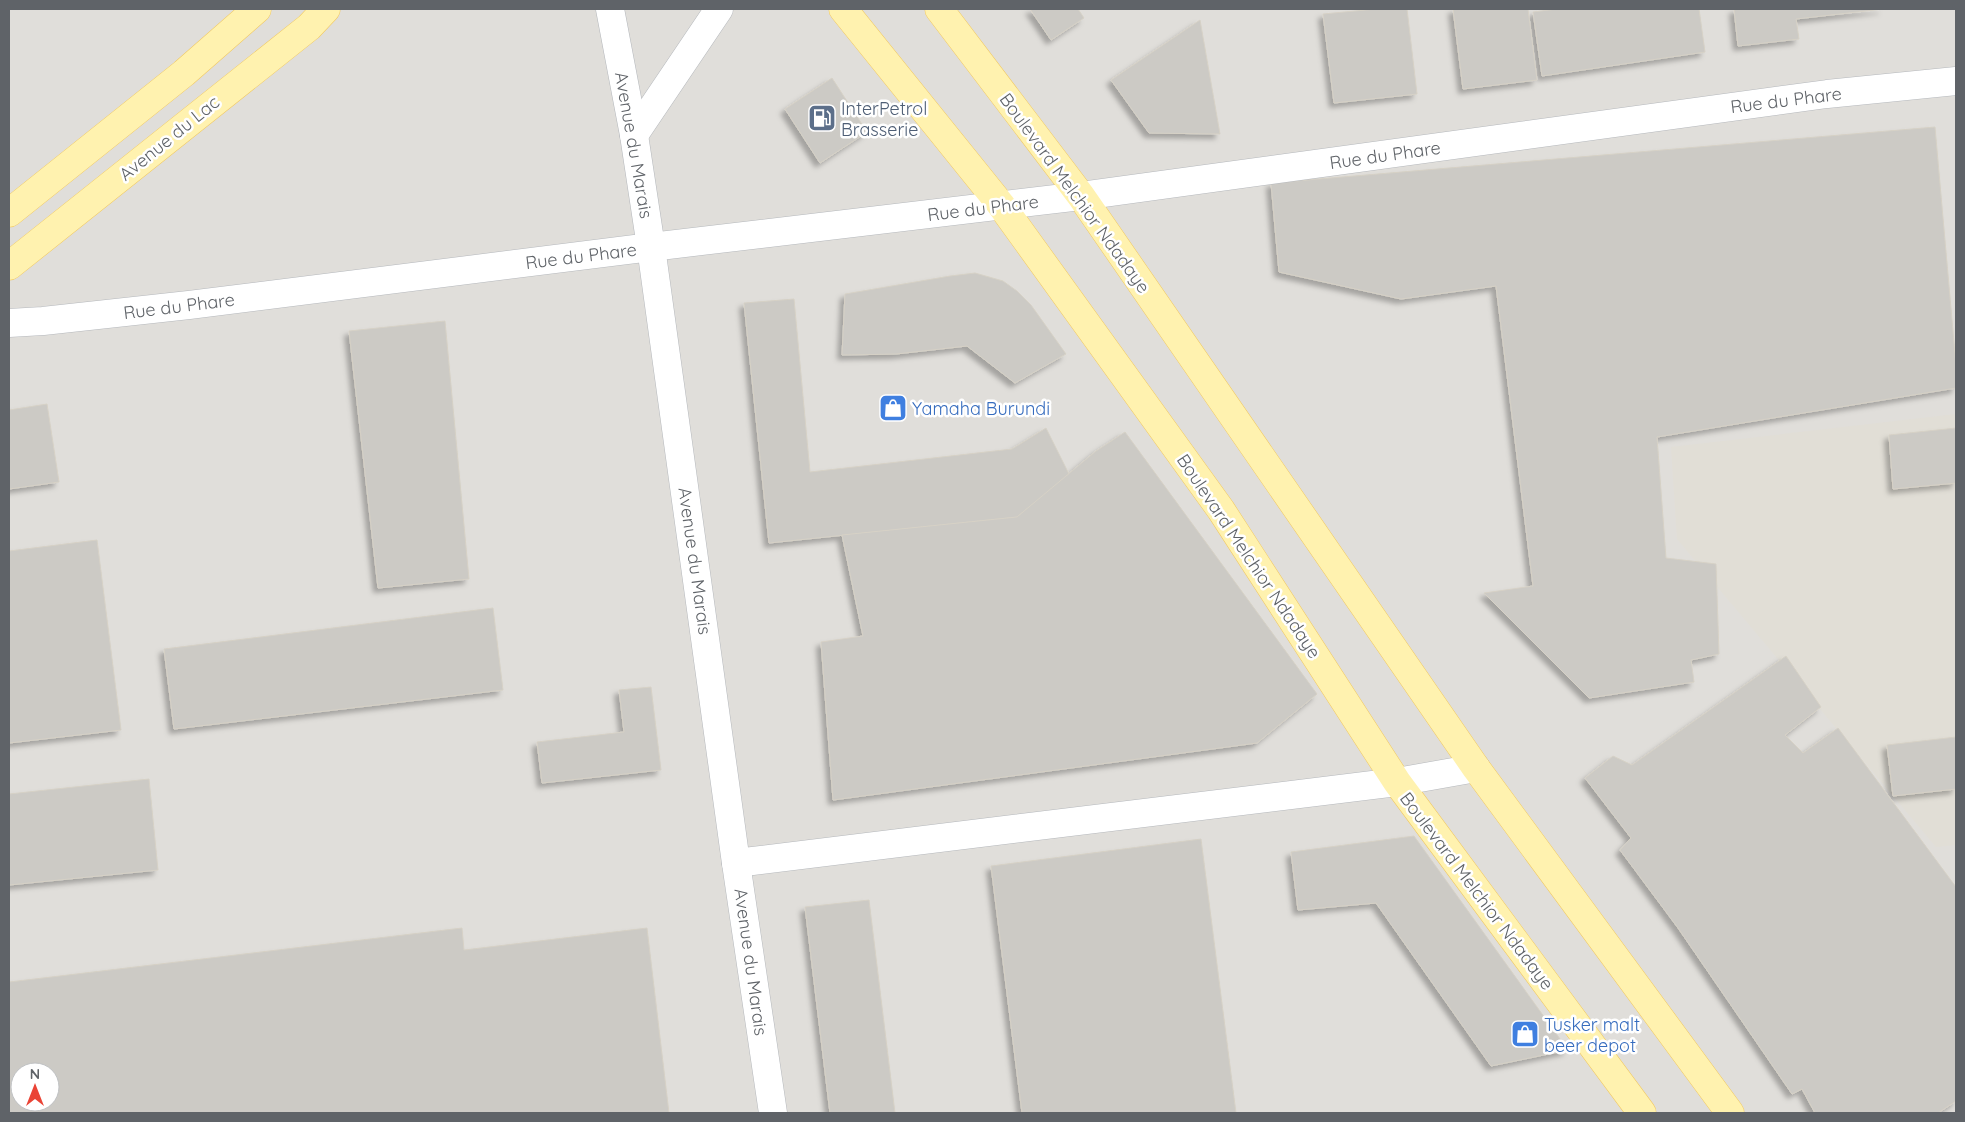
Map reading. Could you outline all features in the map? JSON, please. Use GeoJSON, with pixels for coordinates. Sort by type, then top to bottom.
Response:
{"type":"FeatureCollection","features":[{"type":"Feature","properties":{"kind":"main road"},"geometry":{"type":"LineString","coordinates":[[9,212],[184,73],[257,9]]}},
{"type":"Feature","properties":{"kind":"main road","name":"Avenue du Lac"},"geometry":{"type":"LineString","coordinates":[[9,266],[308,27],[326,9]]}},
{"type":"Feature","properties":{"kind":"main road","name":"Boulevard Melchior Ndadaye"},"geometry":{"type":"LineString","coordinates":[[843,9],[1000,205],[1221,510],[1397,782],[1642,1113]]}},
{"type":"Feature","properties":{"kind":"main road","name":"Boulevard Melchior Ndadaye"},"geometry":{"type":"LineString","coordinates":[[939,9],[1081,196],[1476,768],[1730,1113]]}},
{"type":"Feature","properties":{"kind":"street","name":"Avenue du Marais"},"geometry":{"type":"LineString","coordinates":[[610,9],[634,135],[651,247],[736,863],[773,1113]]}},
{"type":"Feature","properties":{"kind":"street"},"geometry":{"type":"LineString","coordinates":[[634,135],[719,9]]}},
{"type":"Feature","properties":{"kind":"street","name":"Rue du Phare"},"geometry":{"type":"LineString","coordinates":[[9,323],[189,305],[651,247],[1081,196],[1827,94],[1956,81]]}},
{"type":"Feature","properties":{"kind":"street"},"geometry":{"type":"LineString","coordinates":[[736,863],[1397,782],[1476,768]]}},
{"type":"Feature","properties":{"kind":"shaded area"},"geometry":{"type":"Polygon","coordinates":[[[9,9],[1956,9],[1956,1113],[9,1113],[9,9]]]}},
{"type":"Feature","properties":{"kind":"shaded area"},"geometry":{"type":"Polygon","coordinates":[[[1956,414],[1956,845],[1936,847],[1677,539],[1671,447],[1956,414]]]}},
{"type":"Feature","properties":{"kind":"building"},"geometry":{"type":"Polygon","coordinates":[[[1030,9],[1078,9],[1084,18],[1051,40],[1030,9]]]}},
{"type":"Feature","properties":{"kind":"building"},"geometry":{"type":"Polygon","coordinates":[[[1376,9],[1407,9],[1417,94],[1334,103],[1323,14],[1376,9]]]}},
{"type":"Feature","properties":{"kind":"building"},"geometry":{"type":"Polygon","coordinates":[[[1453,9],[1528,9],[1537,80],[1463,89],[1453,9]]]}},
{"type":"Feature","properties":{"kind":"building"},"geometry":{"type":"Polygon","coordinates":[[[1557,9],[1699,9],[1705,52],[1542,76],[1533,12],[1557,9]]]}},
{"type":"Feature","properties":{"kind":"building"},"geometry":{"type":"Polygon","coordinates":[[[1734,9],[1883,9],[1796,19],[1799,39],[1738,46],[1734,9]]]}},
{"type":"Feature","properties":{"kind":"building"},"geometry":{"type":"Polygon","coordinates":[[[1200,20],[1220,134],[1149,133],[1111,80],[1200,20]]]}},
{"type":"Feature","properties":{"kind":"building"},"geometry":{"type":"Polygon","coordinates":[[[832,78],[867,132],[820,163],[785,109],[832,78]]]}},
{"type":"Feature","properties":{"kind":"building"},"geometry":{"type":"Polygon","coordinates":[[[1935,127],[1956,365],[1956,388],[1657,437],[1666,558],[1716,564],[1719,654],[1691,660],[1694,682],[1589,698],[1484,593],[1533,586],[1496,286],[1401,299],[1279,272],[1271,183],[1935,127]]]}},
{"type":"Feature","properties":{"kind":"building"},"geometry":{"type":"Polygon","coordinates":[[[975,273],[1003,281],[1017,291],[1031,305],[1066,354],[1015,383],[967,346],[896,354],[842,355],[845,294],[975,273]]]}},
{"type":"Feature","properties":{"kind":"building"},"geometry":{"type":"Polygon","coordinates":[[[794,299],[810,472],[1012,449],[1046,428],[1069,474],[1017,517],[769,543],[744,303],[794,299]]]}},
{"type":"Feature","properties":{"kind":"building"},"geometry":{"type":"Polygon","coordinates":[[[445,321],[469,579],[378,588],[349,331],[445,321]]]}},
{"type":"Feature","properties":{"kind":"building"},"geometry":{"type":"Polygon","coordinates":[[[47,404],[59,482],[9,489],[9,410],[47,404]]]}},
{"type":"Feature","properties":{"kind":"building"},"geometry":{"type":"Polygon","coordinates":[[[1956,428],[1956,483],[1893,489],[1889,435],[1956,428]]]}},
{"type":"Feature","properties":{"kind":"building"},"geometry":{"type":"Polygon","coordinates":[[[1125,432],[1317,694],[1257,743],[833,800],[821,642],[863,636],[842,535],[1017,517],[1096,451],[1125,432]]]}},
{"type":"Feature","properties":{"kind":"building"},"geometry":{"type":"Polygon","coordinates":[[[97,540],[121,730],[9,743],[9,551],[97,540]]]}},
{"type":"Feature","properties":{"kind":"building"},"geometry":{"type":"Polygon","coordinates":[[[493,608],[503,690],[174,729],[164,649],[493,608]]]}},
{"type":"Feature","properties":{"kind":"building"},"geometry":{"type":"Polygon","coordinates":[[[1786,656],[1821,707],[1785,735],[1803,753],[1838,728],[1956,887],[1956,1101],[1938,1113],[1815,1113],[1802,1089],[1792,1094],[1678,928],[1620,850],[1631,838],[1585,778],[1613,756],[1632,765],[1786,656]]]}},
{"type":"Feature","properties":{"kind":"building"},"geometry":{"type":"Polygon","coordinates":[[[651,687],[661,770],[542,783],[537,742],[624,732],[619,690],[651,687]]]}},
{"type":"Feature","properties":{"kind":"building"},"geometry":{"type":"Polygon","coordinates":[[[1956,737],[1956,789],[1893,796],[1887,745],[1956,737]]]}},
{"type":"Feature","properties":{"kind":"building"},"geometry":{"type":"Polygon","coordinates":[[[149,779],[158,870],[9,885],[9,794],[149,779]]]}},
{"type":"Feature","properties":{"kind":"building"},"geometry":{"type":"Polygon","coordinates":[[[1414,836],[1568,1050],[1491,1066],[1376,903],[1298,910],[1291,852],[1414,836]]]}},
{"type":"Feature","properties":{"kind":"building"},"geometry":{"type":"Polygon","coordinates":[[[1201,839],[1236,1113],[1022,1113],[991,866],[1201,839]]]}},
{"type":"Feature","properties":{"kind":"building"},"geometry":{"type":"Polygon","coordinates":[[[869,900],[895,1113],[830,1113],[805,907],[869,900]]]}},
{"type":"Feature","properties":{"kind":"building"},"geometry":{"type":"Polygon","coordinates":[[[462,928],[464,950],[647,928],[669,1113],[9,1113],[9,982],[462,928]]]}},
{"type":"Feature","properties":{"kind":"place","name":"InterPetrol Brasserie"},"geometry":{"type":"Point","coordinates":[822,118]}},
{"type":"Feature","properties":{"kind":"place","name":"Yamaha Burundi"},"geometry":{"type":"Point","coordinates":[893,408]}},
{"type":"Feature","properties":{"kind":"place","name":"Tusker malt beer depot"},"geometry":{"type":"Point","coordinates":[1525,1034]}}]}
